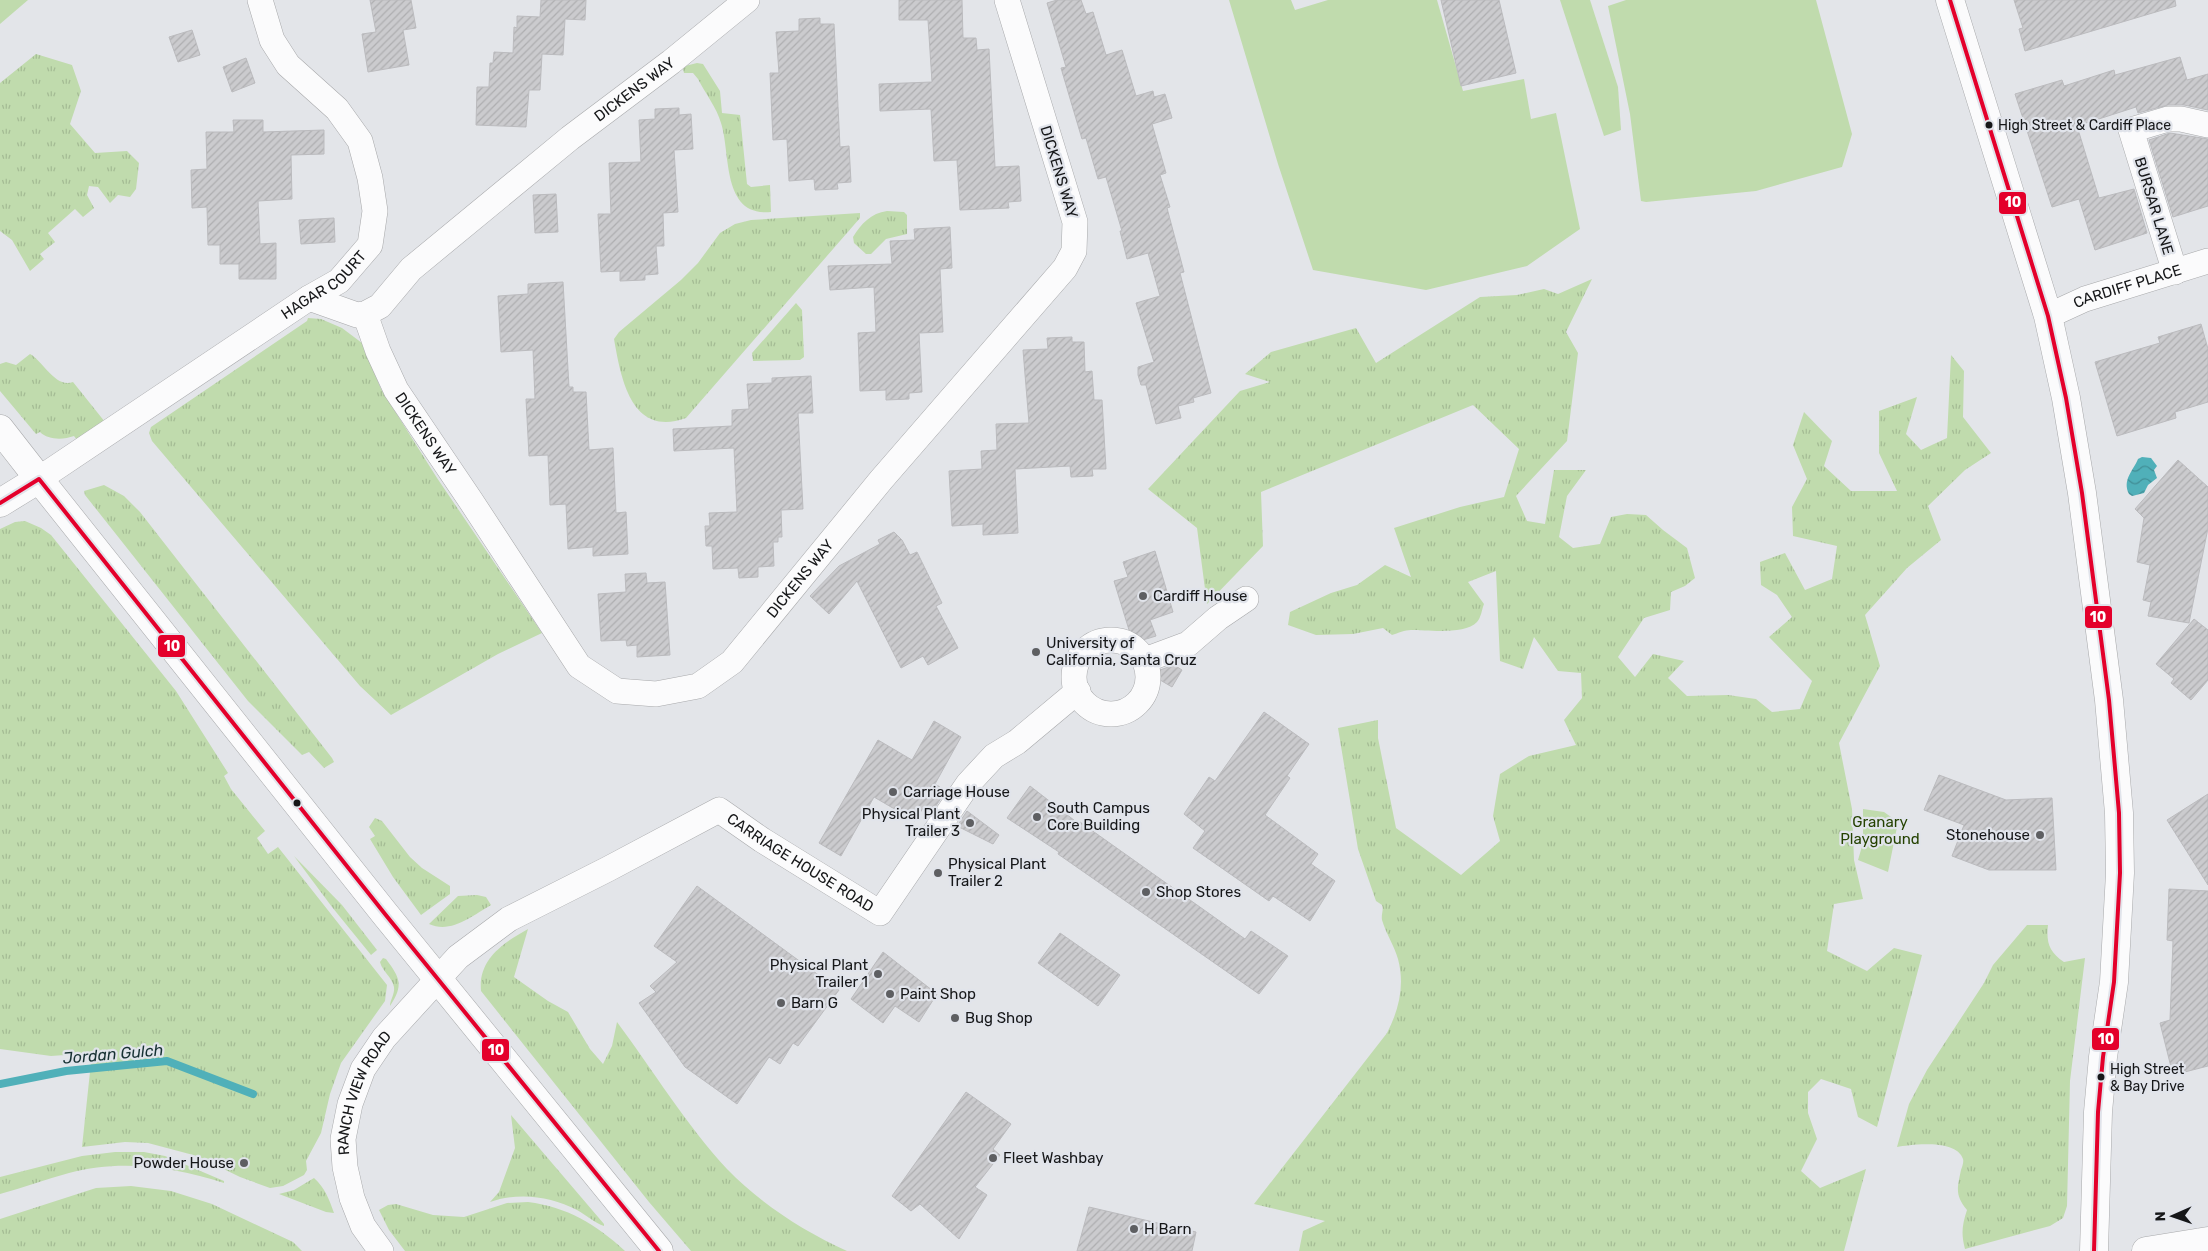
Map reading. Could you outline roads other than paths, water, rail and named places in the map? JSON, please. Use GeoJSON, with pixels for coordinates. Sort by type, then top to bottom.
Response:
{"type":"FeatureCollection","features":[{"type":"Feature","properties":{"kind":"main road"},"geometry":{"type":"LineString","coordinates":[[1950,0],[2048,316],[2066,398],[2082,493],[2109,700],[2119,813],[2118,924],[2114,982],[2103,1057],[2098,1112],[2094,1251]]}},
{"type":"Feature","properties":{"kind":"main road"},"geometry":{"type":"LineString","coordinates":[[0,429],[385,914],[659,1251]]}},
{"type":"Feature","properties":{"kind":"main road"},"geometry":{"type":"LineString","coordinates":[[0,503],[39,479]]}},
{"type":"Feature","properties":{"kind":"main road"},"geometry":{"type":"LineString","coordinates":[[2146,1251],[2208,1241]]}},
{"type":"Feature","properties":{"kind":"street","name":"HAGAR COURT"},"geometry":{"type":"LineString","coordinates":[[39,479],[310,298],[339,281],[370,245],[374,211],[370,178],[360,141],[337,109],[288,65],[272,40],[260,0]]}},
{"type":"Feature","properties":{"kind":"street","name":"DICKENS WAY"},"geometry":{"type":"LineString","coordinates":[[744,1],[671,62],[570,138],[411,268],[380,306],[365,314],[378,351],[396,390],[472,501],[579,666],[617,692],[656,694],[698,686],[732,662],[881,480],[1065,268],[1074,251],[1076,222],[1007,0]]}},
{"type":"Feature","properties":{"kind":"street","name":"BURSAR LANE"},"geometry":{"type":"LineString","coordinates":[[2175,272],[2131,130],[2168,119],[2181,119],[2208,125]]}},
{"type":"Feature","properties":{"kind":"street","name":"CARDIFF PLACE"},"geometry":{"type":"LineString","coordinates":[[2048,316],[2085,299],[2208,261]]}},
{"type":"Feature","properties":{"kind":"street"},"geometry":{"type":"LineString","coordinates":[[310,298],[357,315],[365,314]]}},
{"type":"Feature","properties":{"kind":"street"},"geometry":{"type":"LineString","coordinates":[[1145,660],[1188,644],[1218,618],[1246,599]]}},
{"type":"Feature","properties":{"kind":"street"},"geometry":{"type":"LineString","coordinates":[[1122,641],[1132,646],[1145,660],[1148,678],[1146,690],[1140,700],[1130,708],[1118,713],[1106,713],[1094,710],[1084,702],[1075,680],[1076,668],[1080,657],[1088,648],[1098,642],[1122,641]]}},
{"type":"Feature","properties":{"kind":"street","name":"CARRIAGE HOUSE ROAD"},"geometry":{"type":"LineString","coordinates":[[438,978],[458,957],[509,919],[718,810],[880,914],[968,784],[994,756],[1017,742],[1078,691]]}},
{"type":"Feature","properties":{"kind":"street","name":"RANCH VIEW ROAD"},"geometry":{"type":"LineString","coordinates":[[381,1251],[357,1213],[347,1175],[343,1139],[350,1104],[363,1070],[384,1038],[438,978]]}},
{"type":"Feature","properties":{"kind":"water"},"geometry":{"type":"Polygon","coordinates":[[[2142,457],[2151,458],[2157,466],[2154,470],[2157,478],[2148,485],[2144,493],[2132,496],[2127,489],[2127,480],[2138,459],[2142,457]]]}},
{"type":"Feature","properties":{"kind":"waterway","name":"Jordan Gulch"},"geometry":{"type":"LineString","coordinates":[[0,1084],[66,1071],[167,1061],[253,1094]]}},
{"type":"Feature","properties":{"kind":"place","name":"High Street & Cardiff Place"},"geometry":{"type":"Point","coordinates":[1989,125]}},
{"type":"Feature","properties":{"kind":"place","name":"Cardiff House"},"geometry":{"type":"Point","coordinates":[1143,596]}},
{"type":"Feature","properties":{"kind":"place","name":"University of California, Santa Cruz"},"geometry":{"type":"Point","coordinates":[1036,652]}},
{"type":"Feature","properties":{"kind":"place","name":"Carriage House"},"geometry":{"type":"Point","coordinates":[893,792]}},
{"type":"Feature","properties":{"kind":"place","name":"South Campus Core Building"},"geometry":{"type":"Point","coordinates":[1037,817]}},
{"type":"Feature","properties":{"kind":"place","name":"Physical Plant Trailer 3"},"geometry":{"type":"Point","coordinates":[970,823]}},
{"type":"Feature","properties":{"kind":"place","name":"Stonehouse"},"geometry":{"type":"Point","coordinates":[2040,835]}},
{"type":"Feature","properties":{"kind":"place","name":"Physical Plant Trailer 2"},"geometry":{"type":"Point","coordinates":[938,873]}},
{"type":"Feature","properties":{"kind":"place","name":"Shop Stores"},"geometry":{"type":"Point","coordinates":[1146,892]}},
{"type":"Feature","properties":{"kind":"place","name":"Physical Plant Trailer 1"},"geometry":{"type":"Point","coordinates":[878,974]}},
{"type":"Feature","properties":{"kind":"place","name":"Paint Shop"},"geometry":{"type":"Point","coordinates":[890,994]}},
{"type":"Feature","properties":{"kind":"place","name":"Barn G"},"geometry":{"type":"Point","coordinates":[781,1003]}},
{"type":"Feature","properties":{"kind":"place","name":"Bug Shop"},"geometry":{"type":"Point","coordinates":[955,1018]}},
{"type":"Feature","properties":{"kind":"place","name":"High Street & Bay Drive"},"geometry":{"type":"Point","coordinates":[2101,1077]}},
{"type":"Feature","properties":{"kind":"place","name":"Fleet Washbay"},"geometry":{"type":"Point","coordinates":[993,1158]}},
{"type":"Feature","properties":{"kind":"place","name":"Powder House"},"geometry":{"type":"Point","coordinates":[244,1163]}},
{"type":"Feature","properties":{"kind":"place","name":"H Barn"},"geometry":{"type":"Point","coordinates":[1134,1229]}},
{"type":"Feature","properties":{"kind":"park label","name":"Granary Playground"},"geometry":{"type":"Point","coordinates":[1880,830]}}]}
